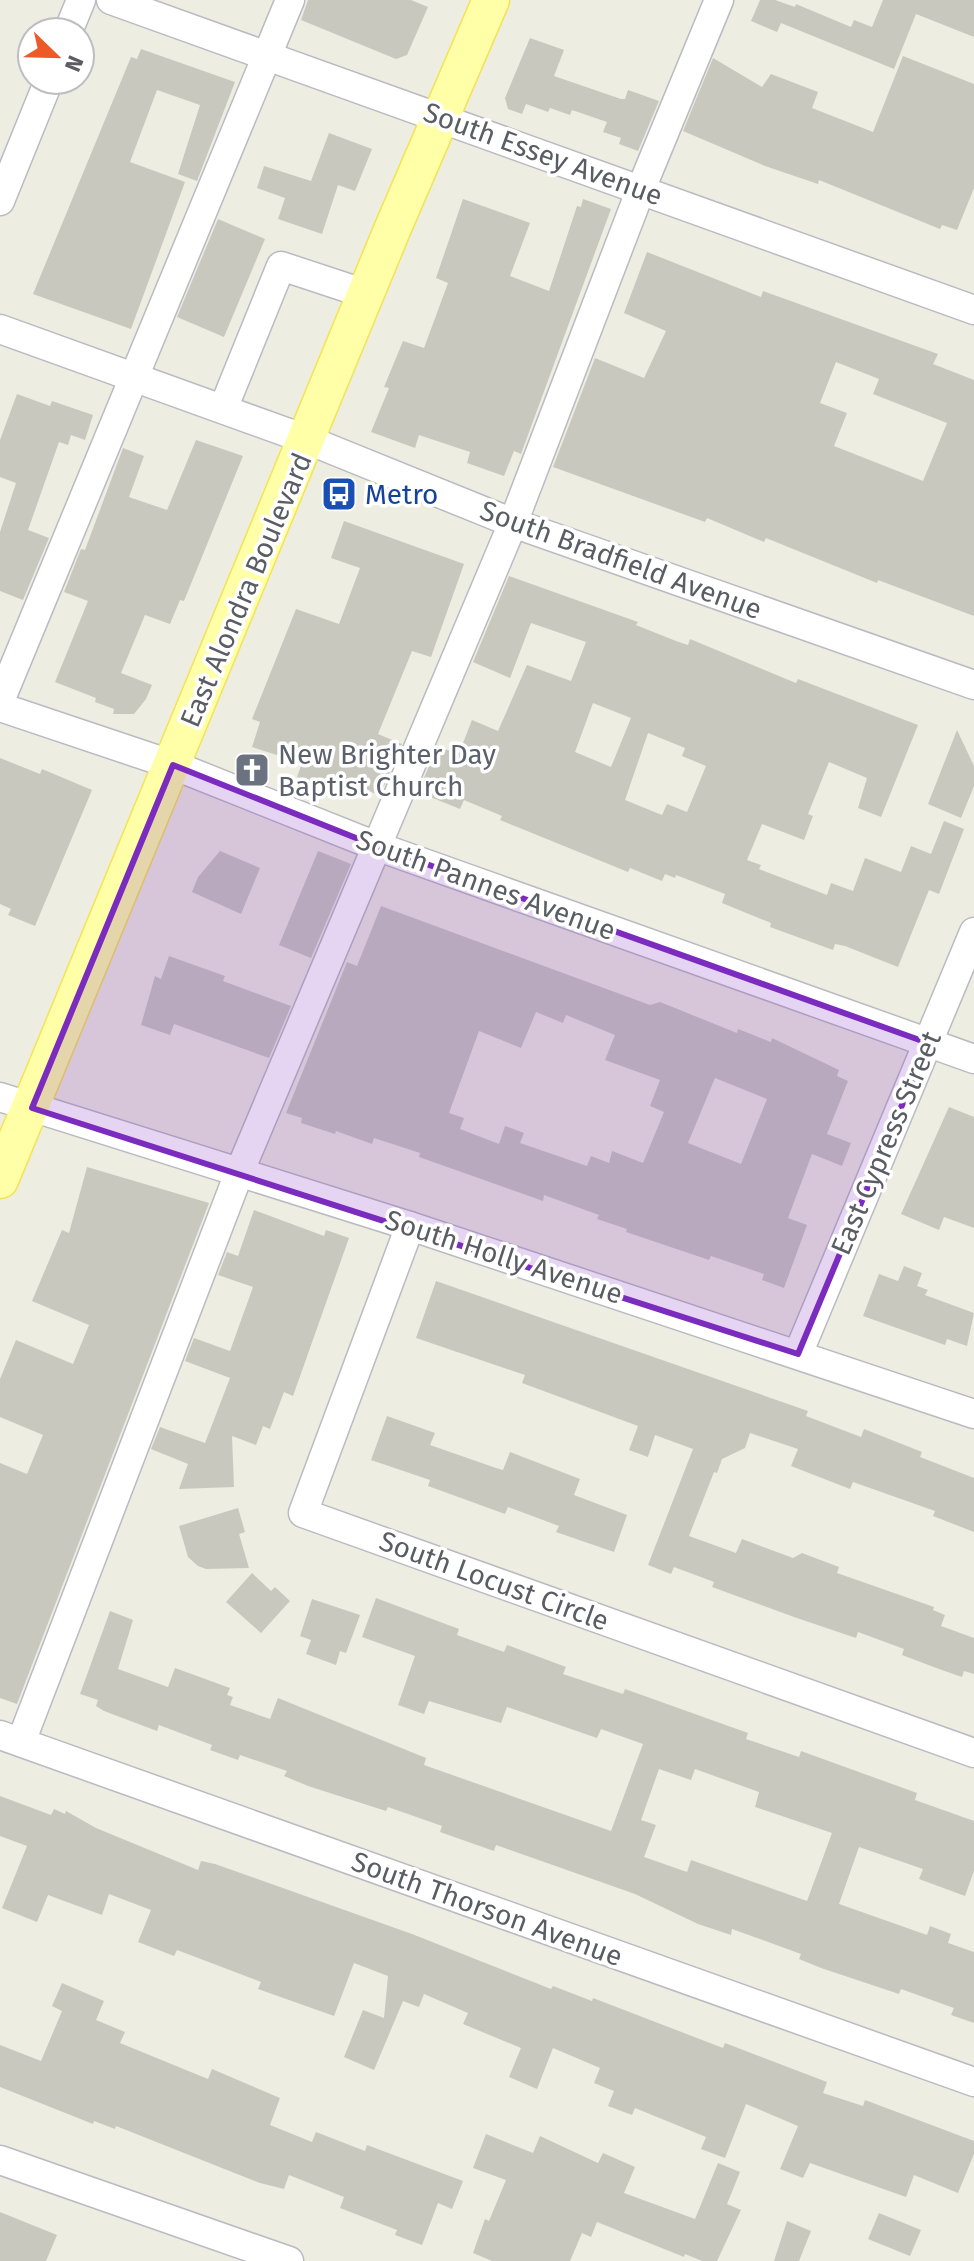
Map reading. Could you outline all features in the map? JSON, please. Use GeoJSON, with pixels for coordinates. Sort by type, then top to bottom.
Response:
{"type":"FeatureCollection","features":[{"type":"Feature","properties":{"kind":"main road","name":"East Alondra Boulevard"},"geometry":{"type":"LineString","coordinates":[[0,1180],[16,1102],[173,765],[439,116],[491,0]]}},
{"type":"Feature","properties":{"kind":"street","name":"South Essey Avenue"},"geometry":{"type":"LineString","coordinates":[[111,0],[974,310]]}},
{"type":"Feature","properties":{"kind":"street"},"geometry":{"type":"LineString","coordinates":[[0,701],[290,0]]}},
{"type":"Feature","properties":{"kind":"street"},"geometry":{"type":"LineString","coordinates":[[10,1739],[239,1173],[513,523],[641,189],[719,0]]}},
{"type":"Feature","properties":{"kind":"street"},"geometry":{"type":"LineString","coordinates":[[0,201],[43,96]]}},
{"type":"Feature","properties":{"kind":"street"},"geometry":{"type":"LineString","coordinates":[[223,409],[281,266],[366,294]]}},
{"type":"Feature","properties":{"kind":"street","name":"South Bradfield Avenue"},"geometry":{"type":"LineString","coordinates":[[0,329],[308,440],[513,523],[974,685]]}},
{"type":"Feature","properties":{"kind":"street","name":"South Pannes Avenue"},"geometry":{"type":"LineString","coordinates":[[0,707],[173,765],[376,846],[974,1059]]}},
{"type":"Feature","properties":{"kind":"street","name":"East Cypress Street"},"geometry":{"type":"LineString","coordinates":[[798,1354],[974,932]]}},
{"type":"Feature","properties":{"kind":"street","name":"South Holly Avenue"},"geometry":{"type":"LineString","coordinates":[[16,1102],[410,1226],[974,1414]]}},
{"type":"Feature","properties":{"kind":"street","name":"South Locust Circle"},"geometry":{"type":"LineString","coordinates":[[410,1226],[303,1513],[974,1753]]}},
{"type":"Feature","properties":{"kind":"street","name":"South Thorson Avenue"},"geometry":{"type":"LineString","coordinates":[[10,1739],[974,2082]]}},
{"type":"Feature","properties":{"kind":"street"},"geometry":{"type":"LineString","coordinates":[[0,2160],[289,2261]]}},
{"type":"Feature","properties":{"kind":"highlighted area"},"geometry":{"type":"Polygon","coordinates":[[[173,765],[376,846],[928,1043],[798,1354],[32,1108],[173,765]]]}},
{"type":"Feature","properties":{"kind":"building"},"geometry":{"type":"Polygon","coordinates":[[[308,0],[411,0],[428,7],[407,55],[396,59],[301,20],[308,0]]]}},
{"type":"Feature","properties":{"kind":"building"},"geometry":{"type":"Polygon","coordinates":[[[760,0],[775,0],[795,7],[796,4],[851,27],[854,20],[872,27],[883,0],[974,0],[974,37],[916,14],[894,69],[781,23],[777,32],[751,21],[760,0]]]}},
{"type":"Feature","properties":{"kind":"building"},"geometry":{"type":"Polygon","coordinates":[[[530,38],[564,50],[554,76],[621,99],[625,99],[628,90],[659,101],[638,151],[619,144],[621,138],[603,132],[607,122],[572,110],[570,115],[550,108],[548,112],[526,104],[522,114],[508,109],[505,98],[530,38]]]}},
{"type":"Feature","properties":{"kind":"building"},"geometry":{"type":"Polygon","coordinates":[[[141,49],[235,82],[197,181],[178,174],[200,105],[157,90],[130,162],[185,182],[131,329],[33,294],[131,57],[137,59],[141,49]]]}},
{"type":"Feature","properties":{"kind":"building"},"geometry":{"type":"Polygon","coordinates":[[[903,56],[974,84],[974,188],[957,230],[942,225],[940,229],[819,180],[818,184],[765,166],[683,131],[713,58],[762,87],[771,74],[818,92],[812,108],[873,132],[903,56]]]}},
{"type":"Feature","properties":{"kind":"building"},"geometry":{"type":"Polygon","coordinates":[[[329,133],[372,149],[355,191],[338,185],[322,234],[278,219],[285,198],[257,188],[264,166],[311,181],[329,133]]]}},
{"type":"Feature","properties":{"kind":"building"},"geometry":{"type":"Polygon","coordinates":[[[463,199],[530,223],[510,276],[549,291],[577,206],[581,207],[583,199],[611,209],[521,454],[514,451],[504,476],[467,463],[470,452],[419,435],[415,448],[371,432],[389,388],[384,387],[403,341],[424,348],[448,283],[436,278],[463,199]]]}},
{"type":"Feature","properties":{"kind":"building"},"geometry":{"type":"Polygon","coordinates":[[[218,219],[265,239],[224,337],[177,317],[218,219]]]}},
{"type":"Feature","properties":{"kind":"building"},"geometry":{"type":"Polygon","coordinates":[[[647,252],[761,297],[763,291],[938,354],[933,364],[974,380],[974,616],[878,580],[877,583],[766,538],[764,542],[707,518],[705,522],[553,467],[595,358],[644,378],[666,331],[624,313],[647,252]],[[836,362],[820,403],[847,413],[834,446],[923,481],[947,423],[873,394],[879,379],[836,362]]]}},
{"type":"Feature","properties":{"kind":"building"},"geometry":{"type":"Polygon","coordinates":[[[17,394],[50,406],[52,401],[93,415],[85,440],[71,435],[68,445],[59,442],[28,530],[49,538],[23,600],[0,591],[0,532],[16,483],[0,477],[0,440],[17,394]]]}},
{"type":"Feature","properties":{"kind":"building"},"geometry":{"type":"Polygon","coordinates":[[[196,440],[243,456],[184,601],[180,600],[170,624],[145,615],[121,673],[152,685],[146,699],[134,714],[113,714],[114,709],[95,702],[96,698],[55,682],[88,601],[64,592],[81,549],[85,550],[123,448],[144,456],[129,497],[167,510],[196,440]]]}},
{"type":"Feature","properties":{"kind":"building"},"geometry":{"type":"Polygon","coordinates":[[[344,521],[464,564],[431,657],[412,651],[378,734],[402,744],[380,795],[350,785],[347,795],[297,777],[302,763],[252,747],[260,722],[252,719],[296,609],[339,624],[360,568],[331,558],[344,521]]]}},
{"type":"Feature","properties":{"kind":"building"},"geometry":{"type":"Polygon","coordinates":[[[509,576],[638,622],[636,625],[676,641],[688,645],[690,639],[796,683],[798,679],[918,725],[881,817],[858,808],[867,778],[829,762],[808,814],[813,816],[804,840],[762,824],[747,860],[761,865],[759,869],[827,895],[831,883],[853,891],[865,858],[901,872],[911,846],[931,854],[944,821],[964,829],[939,894],[929,890],[898,967],[845,946],[835,944],[833,950],[770,927],[771,923],[722,903],[725,894],[676,875],[675,878],[665,874],[662,881],[630,868],[628,872],[500,820],[502,816],[464,800],[460,809],[418,792],[437,747],[459,753],[472,720],[498,731],[527,665],[571,681],[586,642],[531,623],[510,678],[473,662],[509,576]],[[593,703],[575,752],[611,767],[631,718],[593,703]],[[648,733],[625,800],[662,815],[667,804],[687,812],[706,766],[682,756],[685,748],[648,733]]]}},
{"type":"Feature","properties":{"kind":"building"},"geometry":{"type":"Polygon","coordinates":[[[957,730],[974,766],[974,786],[961,818],[928,804],[957,730]]]}},
{"type":"Feature","properties":{"kind":"building"},"geometry":{"type":"Polygon","coordinates":[[[0,758],[40,774],[42,769],[92,790],[35,926],[8,915],[11,909],[0,904],[0,758]]]}},
{"type":"Feature","properties":{"kind":"building"},"geometry":{"type":"Polygon","coordinates":[[[220,851],[260,868],[241,914],[192,892],[198,877],[220,851]]]}},
{"type":"Feature","properties":{"kind":"building"},"geometry":{"type":"Polygon","coordinates":[[[318,851],[351,864],[311,958],[279,945],[318,851]]]}},
{"type":"Feature","properties":{"kind":"building"},"geometry":{"type":"Polygon","coordinates":[[[381,906],[650,1005],[660,1002],[737,1033],[738,1029],[771,1042],[772,1038],[839,1070],[837,1076],[848,1081],[827,1134],[851,1143],[842,1166],[812,1154],[788,1218],[807,1225],[784,1288],[762,1280],[764,1274],[711,1256],[709,1260],[626,1232],[627,1229],[597,1219],[599,1215],[544,1195],[543,1201],[419,1157],[420,1153],[374,1138],[372,1144],[336,1131],[335,1134],[301,1123],[302,1118],[286,1113],[347,962],[357,966],[381,906]],[[536,1012],[521,1048],[479,1031],[449,1113],[464,1118],[460,1129],[499,1144],[505,1126],[524,1133],[520,1143],[587,1166],[591,1156],[609,1163],[612,1151],[643,1163],[664,1112],[650,1106],[660,1080],[605,1060],[615,1035],[566,1015],[563,1023],[536,1012]],[[715,1078],[688,1143],[741,1164],[767,1099],[715,1078]]]}},
{"type":"Feature","properties":{"kind":"building"},"geometry":{"type":"Polygon","coordinates":[[[169,956],[225,976],[223,981],[291,1006],[269,1058],[174,1024],[170,1035],[141,1025],[155,976],[161,979],[169,956]]]}},
{"type":"Feature","properties":{"kind":"building"},"geometry":{"type":"Polygon","coordinates":[[[949,1107],[974,1117],[974,1228],[944,1217],[939,1230],[901,1214],[949,1107]]]}},
{"type":"Feature","properties":{"kind":"building"},"geometry":{"type":"Polygon","coordinates":[[[87,1167],[209,1203],[17,1704],[0,1698],[0,1463],[27,1474],[43,1435],[0,1417],[0,1379],[16,1340],[73,1364],[89,1325],[32,1301],[62,1230],[69,1233],[87,1167]]]}},
{"type":"Feature","properties":{"kind":"building"},"geometry":{"type":"Polygon","coordinates":[[[254,1210],[324,1236],[326,1230],[349,1238],[293,1396],[284,1392],[270,1429],[263,1426],[256,1445],[232,1436],[234,1487],[179,1489],[188,1464],[151,1449],[160,1427],[205,1443],[230,1378],[185,1361],[194,1338],[230,1351],[253,1287],[218,1275],[227,1252],[238,1256],[254,1210]]]}},
{"type":"Feature","properties":{"kind":"building"},"geometry":{"type":"Polygon","coordinates":[[[904,1266],[922,1273],[917,1286],[928,1290],[925,1295],[974,1313],[967,1346],[947,1339],[945,1345],[863,1316],[879,1274],[898,1281],[904,1266]]]}},
{"type":"Feature","properties":{"kind":"building"},"geometry":{"type":"Polygon","coordinates":[[[436,1281],[808,1411],[806,1416],[861,1437],[864,1429],[922,1452],[920,1457],[974,1478],[974,1532],[933,1516],[935,1511],[853,1482],[850,1489],[791,1466],[798,1449],[750,1433],[745,1448],[722,1459],[717,1473],[714,1472],[689,1536],[736,1553],[742,1539],[793,1558],[802,1553],[839,1567],[837,1573],[934,1607],[933,1610],[945,1615],[941,1626],[974,1638],[974,1674],[964,1671],[962,1677],[902,1655],[904,1649],[858,1632],[856,1638],[712,1587],[714,1582],[674,1567],[671,1574],[648,1565],[693,1449],[655,1435],[648,1457],[629,1450],[638,1426],[522,1383],[525,1375],[416,1338],[436,1281]]]}},
{"type":"Feature","properties":{"kind":"building"},"geometry":{"type":"Polygon","coordinates":[[[387,1416],[435,1433],[430,1445],[496,1468],[503,1470],[510,1452],[580,1479],[574,1495],[627,1515],[614,1552],[556,1532],[559,1526],[508,1507],[505,1514],[428,1486],[430,1480],[371,1460],[387,1416]]]}},
{"type":"Feature","properties":{"kind":"building"},"geometry":{"type":"Polygon","coordinates":[[[238,1508],[245,1532],[239,1534],[249,1568],[206,1569],[198,1566],[188,1557],[179,1526],[238,1508]]]}},
{"type":"Feature","properties":{"kind":"building"},"geometry":{"type":"Polygon","coordinates":[[[252,1573],[271,1591],[275,1587],[290,1601],[261,1633],[226,1602],[252,1573]]]}},
{"type":"Feature","properties":{"kind":"building"},"geometry":{"type":"Polygon","coordinates":[[[376,1598],[459,1629],[457,1635],[504,1652],[507,1645],[566,1667],[563,1674],[623,1694],[625,1689],[748,1733],[746,1739],[799,1757],[801,1751],[917,1793],[915,1800],[974,1821],[974,1871],[965,1896],[919,1879],[923,1869],[859,1847],[839,1904],[927,1935],[930,1926],[951,1934],[948,1943],[974,1952],[974,2023],[951,2015],[954,2008],[901,1989],[899,1994],[821,1968],[799,1959],[801,1954],[732,1929],[731,1935],[698,1924],[635,1894],[496,1845],[494,1851],[440,1832],[442,1826],[388,1807],[386,1811],[308,1786],[284,1776],[287,1771],[240,1755],[238,1760],[210,1750],[212,1745],[159,1725],[157,1731],[104,1711],[96,1706],[98,1700],[80,1694],[110,1611],[133,1620],[118,1669],[168,1687],[175,1668],[230,1688],[227,1695],[233,1697],[230,1705],[270,1719],[278,1698],[426,1758],[424,1765],[611,1831],[643,1744],[601,1729],[597,1738],[507,1707],[501,1723],[429,1701],[424,1714],[398,1705],[415,1656],[362,1637],[376,1598]],[[659,1769],[641,1820],[656,1825],[644,1857],[687,1872],[691,1860],[807,1901],[832,1833],[755,1807],[759,1792],[695,1769],[691,1780],[659,1769]]]}},
{"type":"Feature","properties":{"kind":"building"},"geometry":{"type":"Polygon","coordinates":[[[312,1599],[360,1615],[346,1653],[340,1651],[336,1665],[306,1654],[311,1640],[300,1636],[312,1599]]]}},
{"type":"Feature","properties":{"kind":"building"},"geometry":{"type":"Polygon","coordinates":[[[0,1796],[51,1815],[54,1809],[65,1814],[66,1811],[96,1828],[198,1870],[201,1861],[215,1864],[412,1934],[551,1989],[553,1986],[592,2001],[593,1998],[723,2048],[725,2043],[827,2082],[823,2093],[863,2106],[865,2100],[974,2141],[974,2154],[958,2193],[914,2175],[906,2197],[810,2163],[803,2178],[780,2169],[798,2126],[746,2104],[725,2158],[701,2149],[706,2137],[635,2108],[632,2115],[608,2106],[614,2091],[594,2083],[600,2068],[553,2048],[537,2089],[509,2077],[521,2048],[463,2024],[468,2013],[424,1994],[419,2007],[403,2001],[374,2070],[344,2057],[363,2010],[384,2018],[388,1976],[354,1963],[334,2016],[258,1989],[261,1982],[177,1950],[174,1956],[138,1942],[151,1910],[109,1894],[102,1915],[48,1895],[37,1922],[2,1908],[27,1846],[0,1836],[0,1796]]]}},
{"type":"Feature","properties":{"kind":"building"},"geometry":{"type":"Polygon","coordinates":[[[62,1983],[104,2001],[96,2020],[125,2032],[120,2043],[208,2079],[212,2069],[280,2098],[270,2125],[312,2142],[316,2132],[365,2151],[367,2145],[463,2181],[452,2209],[438,2203],[422,2245],[395,2235],[397,2230],[340,2208],[344,2197],[289,2175],[284,2189],[260,2183],[116,2126],[115,2129],[94,2121],[93,2124],[0,2087],[0,2045],[41,2061],[62,2011],[52,2006],[62,1983]]]}},
{"type":"Feature","properties":{"kind":"building"},"geometry":{"type":"Polygon","coordinates":[[[486,2134],[533,2153],[540,2136],[598,2163],[603,2153],[635,2167],[624,2193],[695,2219],[718,2163],[740,2172],[727,2204],[741,2210],[717,2261],[702,2261],[685,2254],[684,2257],[597,2222],[591,2237],[582,2233],[570,2261],[492,2261],[473,2253],[485,2219],[489,2221],[506,2180],[473,2168],[486,2134]]]}},
{"type":"Feature","properties":{"kind":"building"},"geometry":{"type":"Polygon","coordinates":[[[0,2212],[57,2235],[46,2261],[0,2261],[0,2212]]]}},
{"type":"Feature","properties":{"kind":"building"},"geometry":{"type":"Polygon","coordinates":[[[879,2213],[921,2230],[910,2256],[868,2239],[879,2213]]]}},
{"type":"Feature","properties":{"kind":"building"},"geometry":{"type":"Polygon","coordinates":[[[787,2221],[811,2231],[799,2261],[774,2261],[787,2221]]]}},
{"type":"Feature","properties":{"kind":"place","name":"Metro"},"geometry":{"type":"Point","coordinates":[339,494]}},
{"type":"Feature","properties":{"kind":"place","name":"New Brighter Day Baptist Church"},"geometry":{"type":"Point","coordinates":[252,770]}}]}
